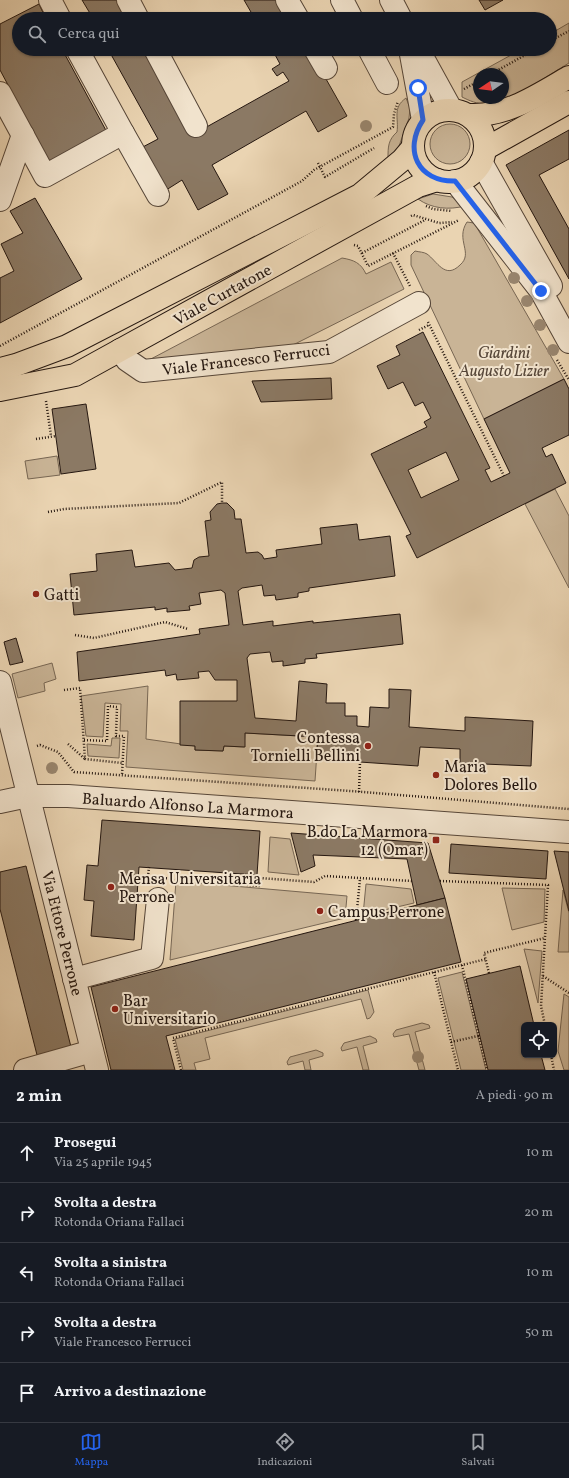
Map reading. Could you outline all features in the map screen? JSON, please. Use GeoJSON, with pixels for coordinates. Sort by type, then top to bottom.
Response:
{"type":"FeatureCollection","features":[{"type":"Feature","properties":{"kind":"main road"},"geometry":{"type":"LineString","coordinates":[[569,77],[529,100],[507,110],[481,115],[441,110],[431,114],[423,120],[417,130],[413,147],[415,157],[421,168],[429,176],[446,180],[470,175],[483,155],[569,102]]}},
{"type":"Feature","properties":{"kind":"main road"},"geometry":{"type":"LineString","coordinates":[[460,112],[477,122],[482,131],[483,155]]}},
{"type":"Feature","properties":{"kind":"main road","name":"Viale Curtatone"},"geometry":{"type":"LineString","coordinates":[[0,368],[16,365],[67,346],[360,195],[402,160],[413,147]]}},
{"type":"Feature","properties":{"kind":"main road","name":"Viale Curtatone"},"geometry":{"type":"LineString","coordinates":[[0,390],[74,375],[418,186],[446,180]]}},
{"type":"Feature","properties":{"kind":"street"},"geometry":{"type":"LineString","coordinates":[[50,0],[56,12]]}},
{"type":"Feature","properties":{"kind":"street"},"geometry":{"type":"LineString","coordinates":[[128,0],[134,12]]}},
{"type":"Feature","properties":{"kind":"street"},"geometry":{"type":"LineString","coordinates":[[287,0],[294,12]]}},
{"type":"Feature","properties":{"kind":"street"},"geometry":{"type":"LineString","coordinates":[[342,0],[348,12]]}},
{"type":"Feature","properties":{"kind":"street"},"geometry":{"type":"LineString","coordinates":[[391,0],[398,12]]}},
{"type":"Feature","properties":{"kind":"street"},"geometry":{"type":"LineString","coordinates":[[81,56],[158,195]]}},
{"type":"Feature","properties":{"kind":"street"},"geometry":{"type":"LineString","coordinates":[[159,56],[196,126]]}},
{"type":"Feature","properties":{"kind":"street"},"geometry":{"type":"LineString","coordinates":[[319,56],[326,68]]}},
{"type":"Feature","properties":{"kind":"street"},"geometry":{"type":"LineString","coordinates":[[373,56],[388,83]]}},
{"type":"Feature","properties":{"kind":"street"},"geometry":{"type":"LineString","coordinates":[[411,56],[423,120]]}},
{"type":"Feature","properties":{"kind":"street"},"geometry":{"type":"LineString","coordinates":[[423,56],[460,112]]}},
{"type":"Feature","properties":{"kind":"street"},"geometry":{"type":"LineString","coordinates":[[0,93],[45,176],[123,133]]}},
{"type":"Feature","properties":{"kind":"street"},"geometry":{"type":"LineString","coordinates":[[0,148],[23,135]]}},
{"type":"Feature","properties":{"kind":"street"},"geometry":{"type":"LineString","coordinates":[[0,200],[23,135]]}},
{"type":"Feature","properties":{"kind":"street"},"geometry":{"type":"LineString","coordinates":[[483,155],[569,318]]}},
{"type":"Feature","properties":{"kind":"street"},"geometry":{"type":"LineString","coordinates":[[446,180],[541,291],[569,342]]}},
{"type":"Feature","properties":{"kind":"street","name":"Viale Francesco Ferrucci"},"geometry":{"type":"LineString","coordinates":[[120,350],[127,360],[143,371],[329,352],[418,303]]}},
{"type":"Feature","properties":{"kind":"street","name":"Via Ettore Perrone"},"geometry":{"type":"LineString","coordinates":[[0,682],[95,1060]]}},
{"type":"Feature","properties":{"kind":"street","name":"Baluardo Alfonso La Marmora"},"geometry":{"type":"LineString","coordinates":[[0,802],[28,796],[76,796],[569,832]]}},
{"type":"Feature","properties":{"kind":"street"},"geometry":{"type":"LineString","coordinates":[[74,979],[152,958],[158,899]]}},
{"type":"Feature","properties":{"kind":"street"},"geometry":{"type":"LineString","coordinates":[[24,1070],[95,1060]]}},
{"type":"Feature","properties":{"kind":"path"},"geometry":{"type":"LineString","coordinates":[[557,37],[569,31]]}},
{"type":"Feature","properties":{"kind":"path"},"geometry":{"type":"LineString","coordinates":[[503,68],[524,56]]}},
{"type":"Feature","properties":{"kind":"path"},"geometry":{"type":"LineString","coordinates":[[0,346],[13,341],[302,181],[320,167],[394,127]]}},
{"type":"Feature","properties":{"kind":"path"},"geometry":{"type":"LineString","coordinates":[[318,164],[325,177],[374,148]]}},
{"type":"Feature","properties":{"kind":"path"},"geometry":{"type":"LineString","coordinates":[[406,218],[413,215],[426,220],[447,223],[456,222]]}},
{"type":"Feature","properties":{"kind":"path"},"geometry":{"type":"LineString","coordinates":[[360,242],[353,245],[358,246],[368,266],[456,222],[461,218]]}},
{"type":"Feature","properties":{"kind":"path"},"geometry":{"type":"LineString","coordinates":[[362,253],[426,220]]}},
{"type":"Feature","properties":{"kind":"path"},"geometry":{"type":"LineString","coordinates":[[393,253],[408,282]]}},
{"type":"Feature","properties":{"kind":"path"},"geometry":{"type":"LineString","coordinates":[[418,303],[504,476]]}},
{"type":"Feature","properties":{"kind":"path"},"geometry":{"type":"LineString","coordinates":[[420,330],[429,325]]}},
{"type":"Feature","properties":{"kind":"path"},"geometry":{"type":"LineString","coordinates":[[45,394],[51,436]]}},
{"type":"Feature","properties":{"kind":"path"},"geometry":{"type":"LineString","coordinates":[[36,439],[56,436]]}},
{"type":"Feature","properties":{"kind":"path"},"geometry":{"type":"LineString","coordinates":[[48,512],[179,503],[222,482],[222,503]]}},
{"type":"Feature","properties":{"kind":"path"},"geometry":{"type":"LineString","coordinates":[[75,635],[94,638],[165,622],[188,629]]}},
{"type":"Feature","properties":{"kind":"path"},"geometry":{"type":"LineString","coordinates":[[64,690],[80,688],[85,759]]}},
{"type":"Feature","properties":{"kind":"path"},"geometry":{"type":"LineString","coordinates":[[84,740],[107,741],[108,706],[117,707],[116,736],[124,736],[122,775]]}},
{"type":"Feature","properties":{"kind":"path"},"geometry":{"type":"LineString","coordinates":[[68,744],[85,759],[122,762]]}},
{"type":"Feature","properties":{"kind":"path","name":"Baluardo Alfonso La Marmora"},"geometry":{"type":"LineString","coordinates":[[34,746],[40,745],[58,752],[74,772],[569,808]]}},
{"type":"Feature","properties":{"kind":"path"},"geometry":{"type":"LineString","coordinates":[[359,792],[360,762]]}},
{"type":"Feature","properties":{"kind":"path"},"geometry":{"type":"LineString","coordinates":[[149,867],[148,876],[260,886],[260,878],[314,882],[325,876],[412,881]]}},
{"type":"Feature","properties":{"kind":"path"},"geometry":{"type":"LineString","coordinates":[[356,920],[360,879]]}},
{"type":"Feature","properties":{"kind":"path"},"geometry":{"type":"LineString","coordinates":[[440,881],[548,885],[541,1006],[544,1022]]}},
{"type":"Feature","properties":{"kind":"path"},"geometry":{"type":"LineString","coordinates":[[489,973],[484,953],[545,938]]}},
{"type":"Feature","properties":{"kind":"path"},"geometry":{"type":"LineString","coordinates":[[181,1070],[173,1038],[373,986],[486,960]]}},
{"type":"Feature","properties":{"kind":"path"},"geometry":{"type":"LineString","coordinates":[[462,965],[487,1070]]}},
{"type":"Feature","properties":{"kind":"path"},"geometry":{"type":"LineString","coordinates":[[434,972],[458,1070]]}},
{"type":"Feature","properties":{"kind":"path"},"geometry":{"type":"LineString","coordinates":[[543,976],[569,993]]}},
{"type":"Feature","properties":{"kind":"path"},"geometry":{"type":"LineString","coordinates":[[452,1042],[479,1036]]}},
{"type":"Feature","properties":{"kind":"path"},"geometry":{"type":"LineString","coordinates":[[552,1058],[554,1070]]}},
{"type":"Feature","properties":{"kind":"green space"},"geometry":{"type":"Polygon","coordinates":[[[569,23],[569,63],[529,88],[509,97],[509,68],[487,68],[509,56],[557,56],[557,30],[569,23]]]}},
{"type":"Feature","properties":{"kind":"green space"},"geometry":{"type":"Polygon","coordinates":[[[473,76],[473,101],[462,97],[462,82],[473,76]]]}},
{"type":"Feature","properties":{"kind":"green space"},"geometry":{"type":"Polygon","coordinates":[[[406,98],[410,108],[409,118],[398,149],[388,158],[389,144],[397,132],[398,109],[406,98]]]}},
{"type":"Feature","properties":{"kind":"green space"},"geometry":{"type":"Polygon","coordinates":[[[454,124],[461,127],[467,133],[470,144],[469,152],[461,161],[454,164],[446,164],[439,161],[431,152],[430,140],[433,133],[442,125],[454,124]]]}},
{"type":"Feature","properties":{"kind":"green space"},"geometry":{"type":"Polygon","coordinates":[[[433,194],[452,197],[465,206],[441,208],[429,205],[418,199],[433,194]]]}},
{"type":"Feature","properties":{"kind":"green space","name":"Giardini Augusto Lizier"},"geometry":{"type":"Polygon","coordinates":[[[467,222],[474,223],[476,226],[564,379],[484,419],[411,265],[411,255],[415,251],[427,254],[446,270],[450,271],[455,269],[464,260],[465,251],[463,235],[467,222]]]}},
{"type":"Feature","properties":{"kind":"green space"},"geometry":{"type":"Polygon","coordinates":[[[342,258],[357,263],[362,267],[366,274],[391,262],[404,289],[283,350],[149,360],[342,258]]]}},
{"type":"Feature","properties":{"kind":"green space"},"geometry":{"type":"Polygon","coordinates":[[[57,456],[60,475],[28,479],[25,461],[57,456]]]}},
{"type":"Feature","properties":{"kind":"green space"},"geometry":{"type":"Polygon","coordinates":[[[555,489],[569,516],[569,588],[525,504],[555,489]]]}},
{"type":"Feature","properties":{"kind":"green space"},"geometry":{"type":"Polygon","coordinates":[[[52,663],[56,679],[44,683],[45,691],[18,698],[12,674],[52,663]]]}},
{"type":"Feature","properties":{"kind":"green space"},"geometry":{"type":"Polygon","coordinates":[[[148,686],[146,739],[195,746],[195,750],[223,751],[224,746],[244,747],[245,733],[318,737],[315,781],[126,767],[128,731],[120,731],[121,704],[105,703],[103,737],[86,736],[81,696],[148,686]]]}},
{"type":"Feature","properties":{"kind":"green space"},"geometry":{"type":"Polygon","coordinates":[[[112,738],[120,738],[119,758],[88,756],[87,744],[111,746],[112,738]]]}},
{"type":"Feature","properties":{"kind":"green space"},"geometry":{"type":"Polygon","coordinates":[[[270,837],[290,839],[299,875],[268,872],[270,837]]]}},
{"type":"Feature","properties":{"kind":"green space"},"geometry":{"type":"Polygon","coordinates":[[[176,881],[347,896],[345,918],[170,960],[176,881]]]}},
{"type":"Feature","properties":{"kind":"green space"},"geometry":{"type":"Polygon","coordinates":[[[366,884],[411,889],[414,903],[363,915],[366,884]]]}},
{"type":"Feature","properties":{"kind":"green space"},"geometry":{"type":"Polygon","coordinates":[[[502,888],[545,889],[544,922],[512,930],[502,888]]]}},
{"type":"Feature","properties":{"kind":"green space"},"geometry":{"type":"Polygon","coordinates":[[[563,890],[569,913],[569,952],[558,952],[563,890]]]}},
{"type":"Feature","properties":{"kind":"green space"},"geometry":{"type":"Polygon","coordinates":[[[524,949],[542,951],[538,1003],[524,949]]]}},
{"type":"Feature","properties":{"kind":"green space"},"geometry":{"type":"Polygon","coordinates":[[[462,972],[486,1070],[461,1070],[438,978],[462,972]]]}},
{"type":"Feature","properties":{"kind":"green space"},"geometry":{"type":"Polygon","coordinates":[[[368,990],[374,1012],[370,1018],[367,1019],[361,999],[205,1038],[210,1059],[194,1063],[196,1070],[183,1070],[175,1039],[368,990]]]}},
{"type":"Feature","properties":{"kind":"green space"},"geometry":{"type":"Polygon","coordinates":[[[564,994],[569,997],[569,1070],[564,1070],[558,1051],[564,994]]]}},
{"type":"Feature","properties":{"kind":"green space"},"geometry":{"type":"Polygon","coordinates":[[[422,1023],[429,1025],[430,1028],[415,1032],[425,1070],[419,1070],[409,1034],[394,1037],[393,1034],[396,1030],[422,1023]]]}},
{"type":"Feature","properties":{"kind":"green space"},"geometry":{"type":"Polygon","coordinates":[[[370,1036],[376,1039],[377,1042],[363,1046],[369,1070],[363,1070],[357,1047],[342,1051],[341,1048],[344,1043],[370,1036]]]}},
{"type":"Feature","properties":{"kind":"green space"},"geometry":{"type":"Polygon","coordinates":[[[316,1050],[323,1053],[323,1056],[309,1060],[311,1070],[305,1070],[303,1061],[288,1065],[287,1062],[290,1057],[316,1050]]]}},
{"type":"Feature","properties":{"kind":"building"},"geometry":{"type":"Polygon","coordinates":[[[82,0],[120,0],[126,12],[89,12],[82,0]]]}},
{"type":"Feature","properties":{"kind":"building"},"geometry":{"type":"Polygon","coordinates":[[[244,0],[282,0],[288,12],[251,12],[244,0]]]}},
{"type":"Feature","properties":{"kind":"building"},"geometry":{"type":"Polygon","coordinates":[[[479,0],[503,0],[485,10],[479,0]]]}},
{"type":"Feature","properties":{"kind":"building"},"geometry":{"type":"Polygon","coordinates":[[[39,4],[43,12],[23,12],[39,4]]]}},
{"type":"Feature","properties":{"kind":"building"},"geometry":{"type":"Polygon","coordinates":[[[12,18],[12,56],[66,56],[109,136],[52,167],[0,70],[0,24],[12,18]]]}},
{"type":"Feature","properties":{"kind":"building"},"geometry":{"type":"Polygon","coordinates":[[[112,56],[151,56],[194,134],[289,81],[283,72],[277,76],[272,69],[280,64],[276,56],[313,56],[347,116],[318,132],[306,111],[212,165],[228,194],[198,210],[182,180],[163,192],[139,149],[158,139],[112,56]]]}},
{"type":"Feature","properties":{"kind":"building"},"geometry":{"type":"Polygon","coordinates":[[[569,130],[569,159],[539,175],[569,229],[569,279],[506,165],[569,130]]]}},
{"type":"Feature","properties":{"kind":"building"},"geometry":{"type":"Polygon","coordinates":[[[35,198],[82,279],[0,323],[0,278],[14,271],[1,244],[23,233],[10,211],[35,198]]]}},
{"type":"Feature","properties":{"kind":"building"},"geometry":{"type":"Polygon","coordinates":[[[423,332],[490,468],[485,470],[491,482],[510,473],[484,419],[564,379],[569,389],[569,435],[542,448],[546,457],[552,454],[566,483],[417,558],[406,536],[411,534],[371,454],[427,427],[424,422],[431,418],[423,402],[415,406],[403,382],[388,389],[377,366],[400,355],[396,346],[423,332]],[[446,452],[408,470],[421,498],[459,480],[446,452]]]}},
{"type":"Feature","properties":{"kind":"building"},"geometry":{"type":"Polygon","coordinates":[[[331,378],[332,399],[261,402],[252,381],[331,378]]]}},
{"type":"Feature","properties":{"kind":"building"},"geometry":{"type":"Polygon","coordinates":[[[86,404],[96,469],[61,474],[52,409],[86,404]]]}},
{"type":"Feature","properties":{"kind":"building"},"geometry":{"type":"Polygon","coordinates":[[[227,503],[234,510],[235,519],[241,519],[246,553],[258,552],[264,559],[277,557],[276,550],[322,544],[320,528],[357,524],[359,540],[390,536],[395,576],[309,588],[309,591],[298,593],[298,597],[276,600],[275,595],[264,596],[262,585],[242,588],[238,591],[243,625],[273,621],[273,626],[313,621],[313,623],[400,614],[403,644],[316,654],[317,658],[305,659],[305,663],[283,666],[283,661],[272,662],[270,652],[250,654],[247,658],[255,718],[296,721],[299,681],[327,684],[326,703],[345,703],[345,716],[357,716],[357,726],[369,727],[370,707],[389,708],[389,689],[411,690],[409,727],[465,731],[465,717],[533,721],[531,766],[460,763],[460,749],[420,747],[418,766],[316,759],[318,737],[245,733],[245,747],[224,746],[223,751],[195,750],[195,746],[180,745],[180,701],[237,701],[237,680],[215,680],[209,671],[198,672],[199,678],[177,680],[176,674],[166,676],[165,670],[79,681],[77,652],[200,634],[199,629],[229,625],[225,593],[221,590],[199,593],[201,604],[189,606],[190,610],[167,612],[167,608],[155,610],[155,607],[74,615],[70,574],[97,571],[96,554],[132,550],[135,567],[169,563],[175,570],[192,568],[194,560],[199,557],[209,556],[205,521],[211,520],[210,512],[217,504],[227,503]]]}},
{"type":"Feature","properties":{"kind":"building"},"geometry":{"type":"Polygon","coordinates":[[[16,638],[23,662],[10,665],[4,642],[16,638]]]}},
{"type":"Feature","properties":{"kind":"building","name":"Mensa Universitaria Perrone"},"geometry":{"type":"Polygon","coordinates":[[[102,820],[260,831],[257,875],[139,867],[134,940],[91,936],[94,901],[84,900],[87,865],[98,866],[102,820]]]}},
{"type":"Feature","properties":{"kind":"building"},"geometry":{"type":"Polygon","coordinates":[[[291,833],[428,843],[445,898],[417,905],[407,859],[313,855],[315,866],[301,872],[291,833]]]}},
{"type":"Feature","properties":{"kind":"building"},"geometry":{"type":"Polygon","coordinates":[[[451,844],[548,851],[546,879],[449,873],[451,844]]]}},
{"type":"Feature","properties":{"kind":"building"},"geometry":{"type":"Polygon","coordinates":[[[554,851],[569,852],[569,911],[554,851]]]}},
{"type":"Feature","properties":{"kind":"building"},"geometry":{"type":"Polygon","coordinates":[[[26,866],[71,1047],[37,1055],[0,909],[0,872],[26,866]]]}},
{"type":"Feature","properties":{"kind":"building"},"geometry":{"type":"Polygon","coordinates":[[[445,898],[461,962],[166,1036],[175,1070],[111,1070],[91,987],[445,898]]]}},
{"type":"Feature","properties":{"kind":"building"},"geometry":{"type":"Polygon","coordinates":[[[520,966],[533,1022],[521,1022],[521,1058],[542,1058],[545,1070],[488,1070],[466,979],[520,966]]]}},
{"type":"Feature","properties":{"kind":"place","name":"Gatti"},"geometry":{"type":"Point","coordinates":[36,594]}},
{"type":"Feature","properties":{"kind":"place","name":"Contessa Tornielli Bellini"},"geometry":{"type":"Point","coordinates":[368,746]}},
{"type":"Feature","properties":{"kind":"place","name":"Maria Dolores Bello"},"geometry":{"type":"Point","coordinates":[436,775]}},
{"type":"Feature","properties":{"kind":"place","name":"B.do La Marmora 12 (Omar)"},"geometry":{"type":"Point","coordinates":[436,840]}},
{"type":"Feature","properties":{"kind":"place","name":"Mensa Universitaria Perrone"},"geometry":{"type":"Point","coordinates":[111,887]}},
{"type":"Feature","properties":{"kind":"place","name":"Campus Perrone"},"geometry":{"type":"Point","coordinates":[320,911]}},
{"type":"Feature","properties":{"kind":"place","name":"Bar Universitario"},"geometry":{"type":"Point","coordinates":[115,1009]}},
{"type":"Feature","properties":{"kind":"route"},"geometry":{"type":"LineString","coordinates":[[418,88],[423,120],[414,138],[413,147],[415,157],[421,168],[429,176],[437,180],[446,182],[455,181],[541,291]]}}]}
